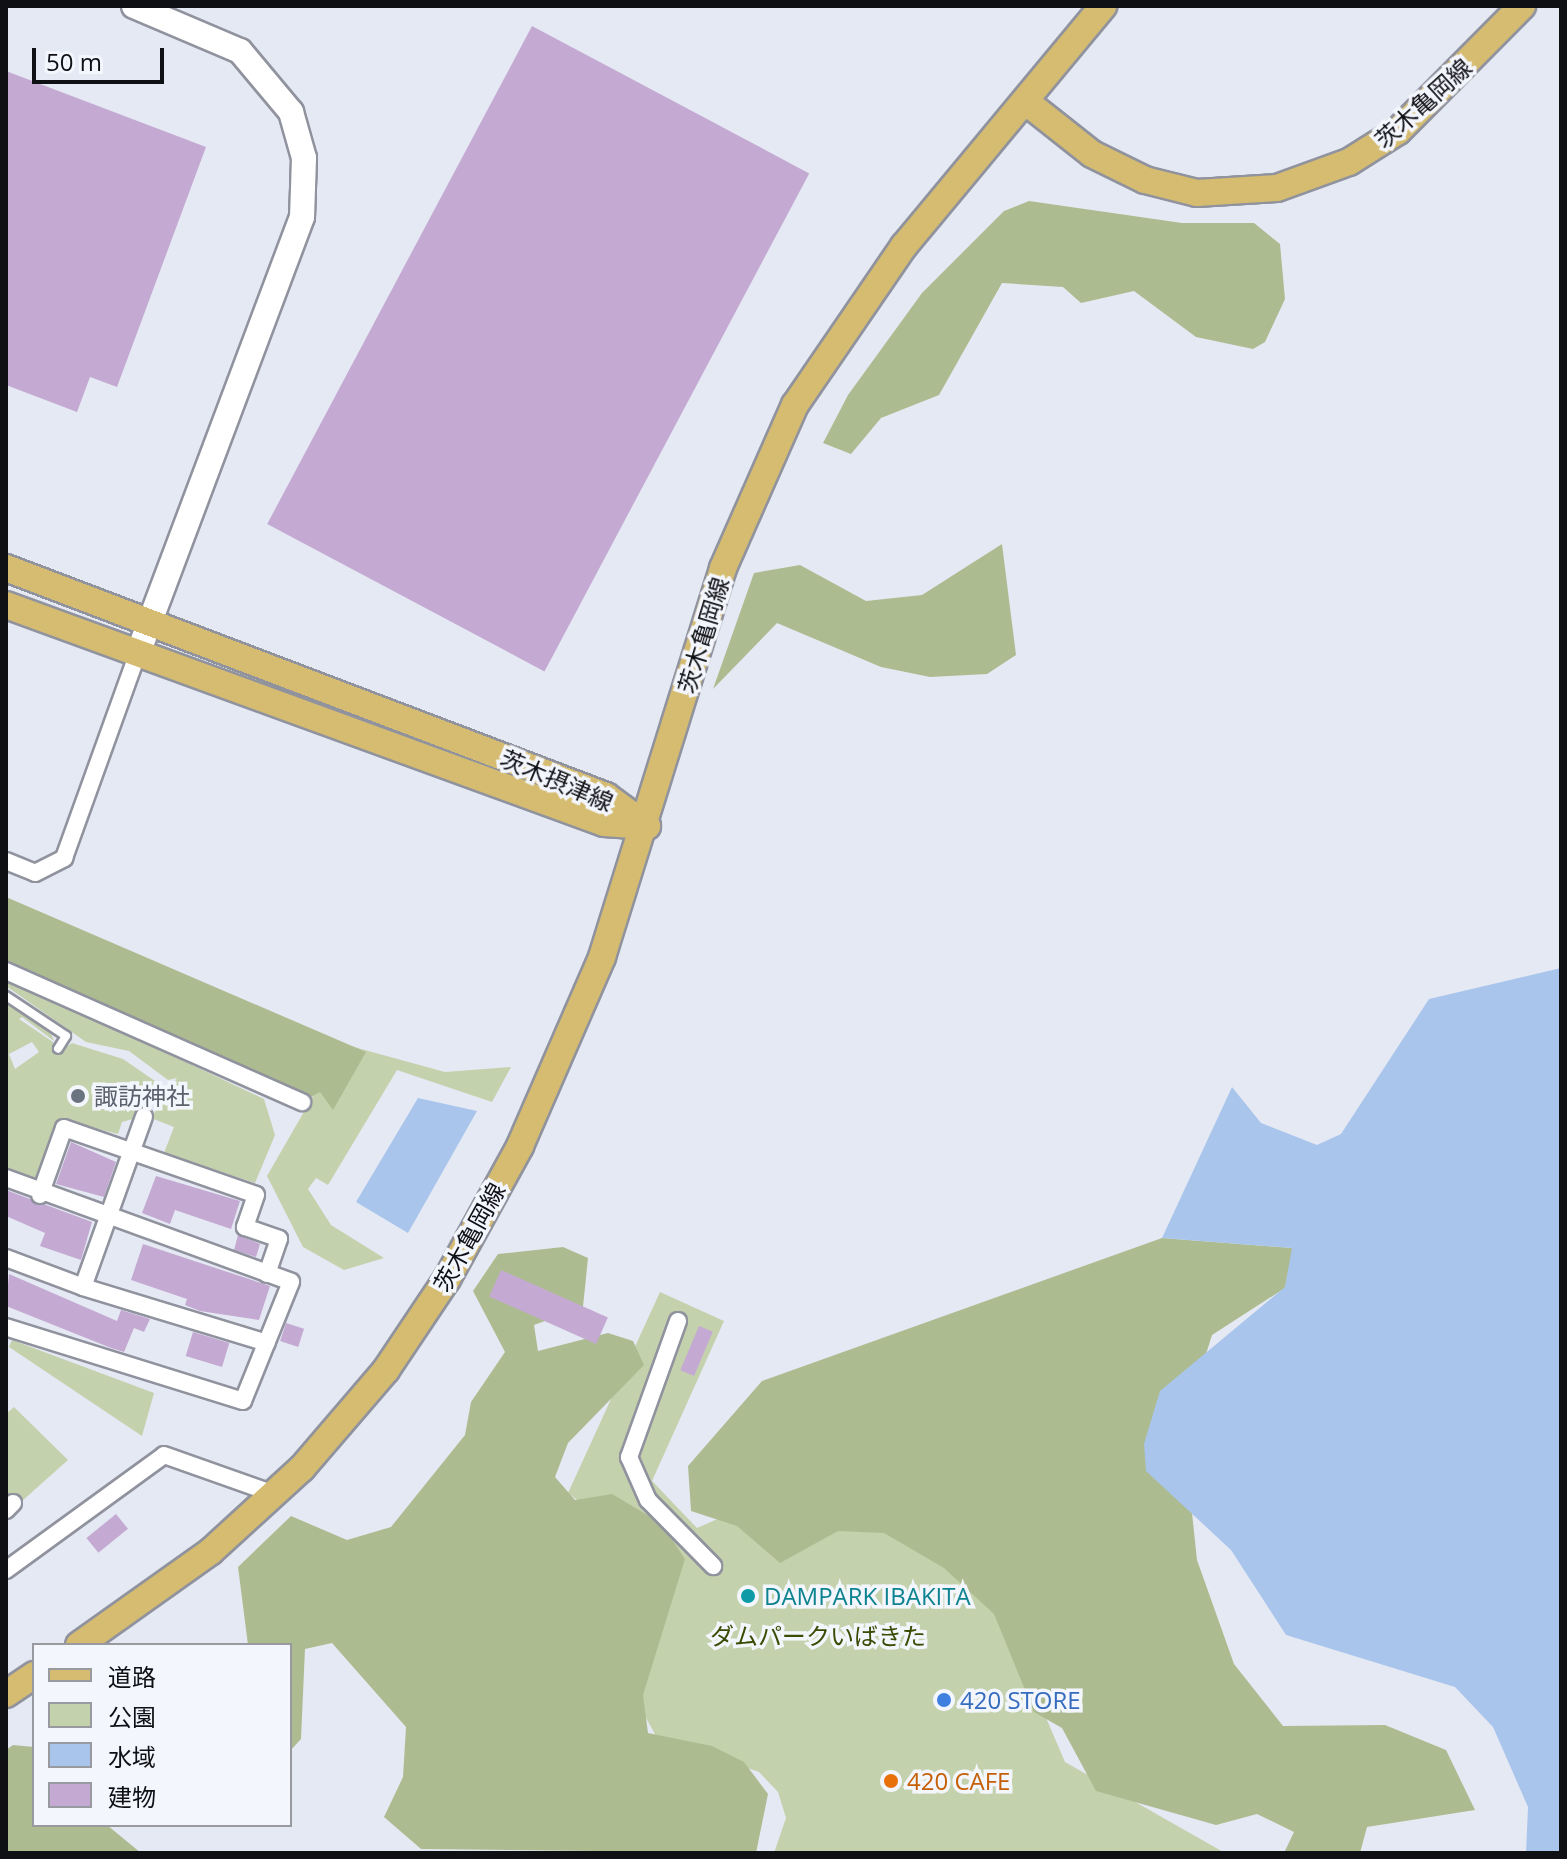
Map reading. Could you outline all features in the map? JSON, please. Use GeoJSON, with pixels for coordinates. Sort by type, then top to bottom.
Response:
{"type":"FeatureCollection","features":[{"type":"Feature","properties":{"kind":"main road"},"geometry":{"type":"LineString","coordinates":[[1025,101],[1103,6]]}},
{"type":"Feature","properties":{"kind":"main road","name":"茨木亀岡線"},"geometry":{"type":"LineString","coordinates":[[82,1643],[188,1570],[274,1494],[386,1370],[465,1249],[556,1068],[647,826],[723,568],[795,405],[904,246],[1025,101],[1092,154],[1145,180],[1236,194],[1295,184],[1374,148],[1450,84],[1522,6]]}},
{"type":"Feature","properties":{"kind":"main road","name":"茨木摂津線"},"geometry":{"type":"LineString","coordinates":[[6,568],[606,796],[647,826]]}},
{"type":"Feature","properties":{"kind":"main road","name":"茨木摂津線"},"geometry":{"type":"LineString","coordinates":[[6,605],[604,823],[647,826]]}},
{"type":"Feature","properties":{"kind":"main road"},"geometry":{"type":"LineString","coordinates":[[6,1694],[32,1676]]}},
{"type":"Feature","properties":{"kind":"street"},"geometry":{"type":"LineString","coordinates":[[6,861],[35,873],[64,858],[302,217],[304,158],[291,112],[240,51],[134,6]]}},
{"type":"Feature","properties":{"kind":"street"},"geometry":{"type":"LineString","coordinates":[[6,971],[295,1095]]}},
{"type":"Feature","properties":{"kind":"street"},"geometry":{"type":"LineString","coordinates":[[83,1287],[144,1117]]}},
{"type":"Feature","properties":{"kind":"street"},"geometry":{"type":"LineString","coordinates":[[40,1195],[64,1128],[256,1195],[245,1227],[279,1239],[267,1274]]}},
{"type":"Feature","properties":{"kind":"street"},"geometry":{"type":"LineString","coordinates":[[6,1178],[40,1195],[108,1220],[291,1282],[243,1401],[6,1327]]}},
{"type":"Feature","properties":{"kind":"street"},"geometry":{"type":"LineString","coordinates":[[6,1258],[83,1287],[267,1343]]}},
{"type":"Feature","properties":{"kind":"street"},"geometry":{"type":"LineString","coordinates":[[678,1321],[629,1457],[648,1500],[713,1566]]}},
{"type":"Feature","properties":{"kind":"street"},"geometry":{"type":"LineString","coordinates":[[6,1570],[164,1455],[274,1494]]}},
{"type":"Feature","properties":{"kind":"lane"},"geometry":{"type":"LineString","coordinates":[[6,996],[66,1036],[58,1049]]}},
{"type":"Feature","properties":{"kind":"green space"},"geometry":{"type":"Polygon","coordinates":[[[1029,201],[1182,223],[1254,223],[1280,244],[1285,299],[1265,342],[1253,349],[1196,337],[1134,291],[1081,303],[1063,287],[1002,283],[939,395],[881,418],[851,454],[823,443],[848,395],[922,293],[1004,211],[1029,201]]]}},
{"type":"Feature","properties":{"kind":"green space"},"geometry":{"type":"Polygon","coordinates":[[[1002,544],[1016,655],[987,674],[930,677],[881,667],[777,623],[713,689],[754,573],[800,565],[866,601],[922,595],[1002,544]]]}},
{"type":"Feature","properties":{"kind":"green space"},"geometry":{"type":"Polygon","coordinates":[[[6,897],[366,1052],[333,1110],[320,1092],[311,1097],[6,962],[6,897]]]}},
{"type":"Feature","properties":{"kind":"green space"},"geometry":{"type":"Polygon","coordinates":[[[6,977],[264,1099],[275,1135],[255,1183],[164,1153],[174,1127],[151,1118],[177,1078],[168,1080],[129,1051],[86,1042],[6,986],[6,977]]]}},
{"type":"Feature","properties":{"kind":"green space","name":"諏訪神社"},"geometry":{"type":"Polygon","coordinates":[[[6,1001],[51,1033],[54,1041],[22,1017],[19,1019],[53,1042],[57,1054],[72,1043],[123,1059],[155,1081],[136,1118],[122,1122],[118,1134],[61,1120],[34,1185],[6,1171],[6,1001]],[[32,1042],[9,1054],[15,1069],[39,1052],[32,1042]]]}},
{"type":"Feature","properties":{"kind":"green space"},"geometry":{"type":"Polygon","coordinates":[[[343,1044],[445,1072],[511,1067],[492,1102],[397,1070],[328,1185],[316,1178],[308,1189],[331,1225],[384,1258],[344,1270],[303,1247],[267,1176],[343,1044]]]}},
{"type":"Feature","properties":{"kind":"green space"},"geometry":{"type":"Polygon","coordinates":[[[1162,1238],[1293,1248],[1285,1288],[1212,1335],[1183,1427],[1197,1560],[1234,1664],[1283,1726],[1385,1725],[1446,1750],[1475,1810],[1367,1827],[1360,1853],[1284,1853],[1294,1832],[1257,1814],[1216,1825],[1096,1791],[1062,1728],[1034,1712],[994,1614],[944,1568],[884,1533],[838,1531],[780,1563],[737,1526],[691,1511],[688,1466],[762,1381],[1162,1238]]]}},
{"type":"Feature","properties":{"kind":"green space"},"geometry":{"type":"Polygon","coordinates":[[[563,1247],[588,1258],[583,1307],[534,1325],[538,1351],[608,1333],[633,1341],[644,1365],[568,1443],[555,1477],[575,1500],[612,1494],[661,1523],[685,1559],[643,1695],[648,1733],[712,1746],[744,1762],[768,1794],[756,1853],[421,1849],[384,1817],[403,1777],[406,1727],[332,1643],[305,1649],[301,1739],[292,1749],[292,1643],[248,1643],[238,1567],[291,1516],[347,1540],[391,1527],[465,1435],[471,1402],[505,1352],[473,1291],[498,1254],[563,1247]]]}},
{"type":"Feature","properties":{"kind":"green space","name":"ダムパークいばきた"},"geometry":{"type":"Polygon","coordinates":[[[660,1292],[724,1321],[652,1481],[697,1528],[788,1488],[986,1578],[1065,1762],[1225,1853],[774,1853],[786,1818],[778,1792],[759,1772],[656,1736],[645,1716],[640,1692],[673,1573],[568,1493],[660,1292]]]}},
{"type":"Feature","properties":{"kind":"green space"},"geometry":{"type":"Polygon","coordinates":[[[12,1340],[154,1393],[142,1436],[9,1347],[12,1340]]]}},
{"type":"Feature","properties":{"kind":"green space"},"geometry":{"type":"Polygon","coordinates":[[[14,1407],[68,1460],[22,1501],[6,1499],[6,1414],[14,1407]]]}},
{"type":"Feature","properties":{"kind":"green space"},"geometry":{"type":"Polygon","coordinates":[[[13,1745],[32,1747],[32,1827],[109,1827],[141,1853],[6,1853],[6,1750],[13,1745]]]}},
{"type":"Feature","properties":{"kind":"water"},"geometry":{"type":"Polygon","coordinates":[[[1561,968],[1561,1853],[1526,1853],[1528,1807],[1493,1727],[1455,1687],[1286,1635],[1231,1550],[1146,1471],[1144,1444],[1160,1391],[1285,1287],[1292,1248],[1162,1238],[1232,1087],[1261,1123],[1317,1145],[1341,1134],[1429,999],[1561,968]]]}},
{"type":"Feature","properties":{"kind":"water"},"geometry":{"type":"Polygon","coordinates":[[[418,1098],[477,1111],[408,1233],[356,1202],[418,1098]]]}},
{"type":"Feature","properties":{"kind":"building"},"geometry":{"type":"Polygon","coordinates":[[[532,26],[809,173],[544,671],[267,524],[532,26]]]}},
{"type":"Feature","properties":{"kind":"building"},"geometry":{"type":"Polygon","coordinates":[[[6,71],[206,147],[117,387],[90,377],[77,412],[6,385],[6,71]]]}},
{"type":"Feature","properties":{"kind":"building"},"geometry":{"type":"Polygon","coordinates":[[[71,1142],[116,1162],[104,1197],[56,1184],[71,1142]]]}},
{"type":"Feature","properties":{"kind":"building"},"geometry":{"type":"Polygon","coordinates":[[[156,1176],[240,1201],[231,1229],[175,1210],[170,1224],[142,1213],[156,1176]]]}},
{"type":"Feature","properties":{"kind":"building"},"geometry":{"type":"Polygon","coordinates":[[[6,1190],[92,1222],[81,1260],[40,1246],[45,1233],[6,1216],[6,1190]]]}},
{"type":"Feature","properties":{"kind":"building"},"geometry":{"type":"Polygon","coordinates":[[[238,1235],[260,1244],[256,1257],[234,1250],[238,1235]]]}},
{"type":"Feature","properties":{"kind":"building"},"geometry":{"type":"Polygon","coordinates":[[[143,1244],[270,1286],[259,1320],[200,1311],[185,1305],[187,1299],[131,1280],[143,1244]]]}},
{"type":"Feature","properties":{"kind":"building"},"geometry":{"type":"Polygon","coordinates":[[[501,1270],[608,1318],[596,1344],[489,1296],[501,1270]]]}},
{"type":"Feature","properties":{"kind":"building"},"geometry":{"type":"Polygon","coordinates":[[[9,1274],[117,1321],[121,1310],[150,1319],[144,1332],[134,1328],[124,1352],[111,1348],[6,1306],[9,1274]]]}},
{"type":"Feature","properties":{"kind":"building"},"geometry":{"type":"Polygon","coordinates":[[[286,1323],[304,1329],[298,1347],[280,1341],[286,1323]]]}},
{"type":"Feature","properties":{"kind":"building"},"geometry":{"type":"Polygon","coordinates":[[[699,1326],[713,1332],[694,1376],[680,1370],[699,1326]]]}},
{"type":"Feature","properties":{"kind":"building"},"geometry":{"type":"Polygon","coordinates":[[[193,1332],[229,1343],[222,1367],[186,1356],[193,1332]]]}},
{"type":"Feature","properties":{"kind":"building"},"geometry":{"type":"Polygon","coordinates":[[[116,1514],[128,1529],[98,1553],[86,1538],[116,1514]]]}},
{"type":"Feature","properties":{"kind":"place","name":"諏訪神社"},"geometry":{"type":"Point","coordinates":[78,1096]}},
{"type":"Feature","properties":{"kind":"place","name":"DAMPARK IBAKITA"},"geometry":{"type":"Point","coordinates":[748,1596]}},
{"type":"Feature","properties":{"kind":"place","name":"420 STORE"},"geometry":{"type":"Point","coordinates":[944,1700]}},
{"type":"Feature","properties":{"kind":"place","name":"420 CAFE"},"geometry":{"type":"Point","coordinates":[891,1781]}}]}
